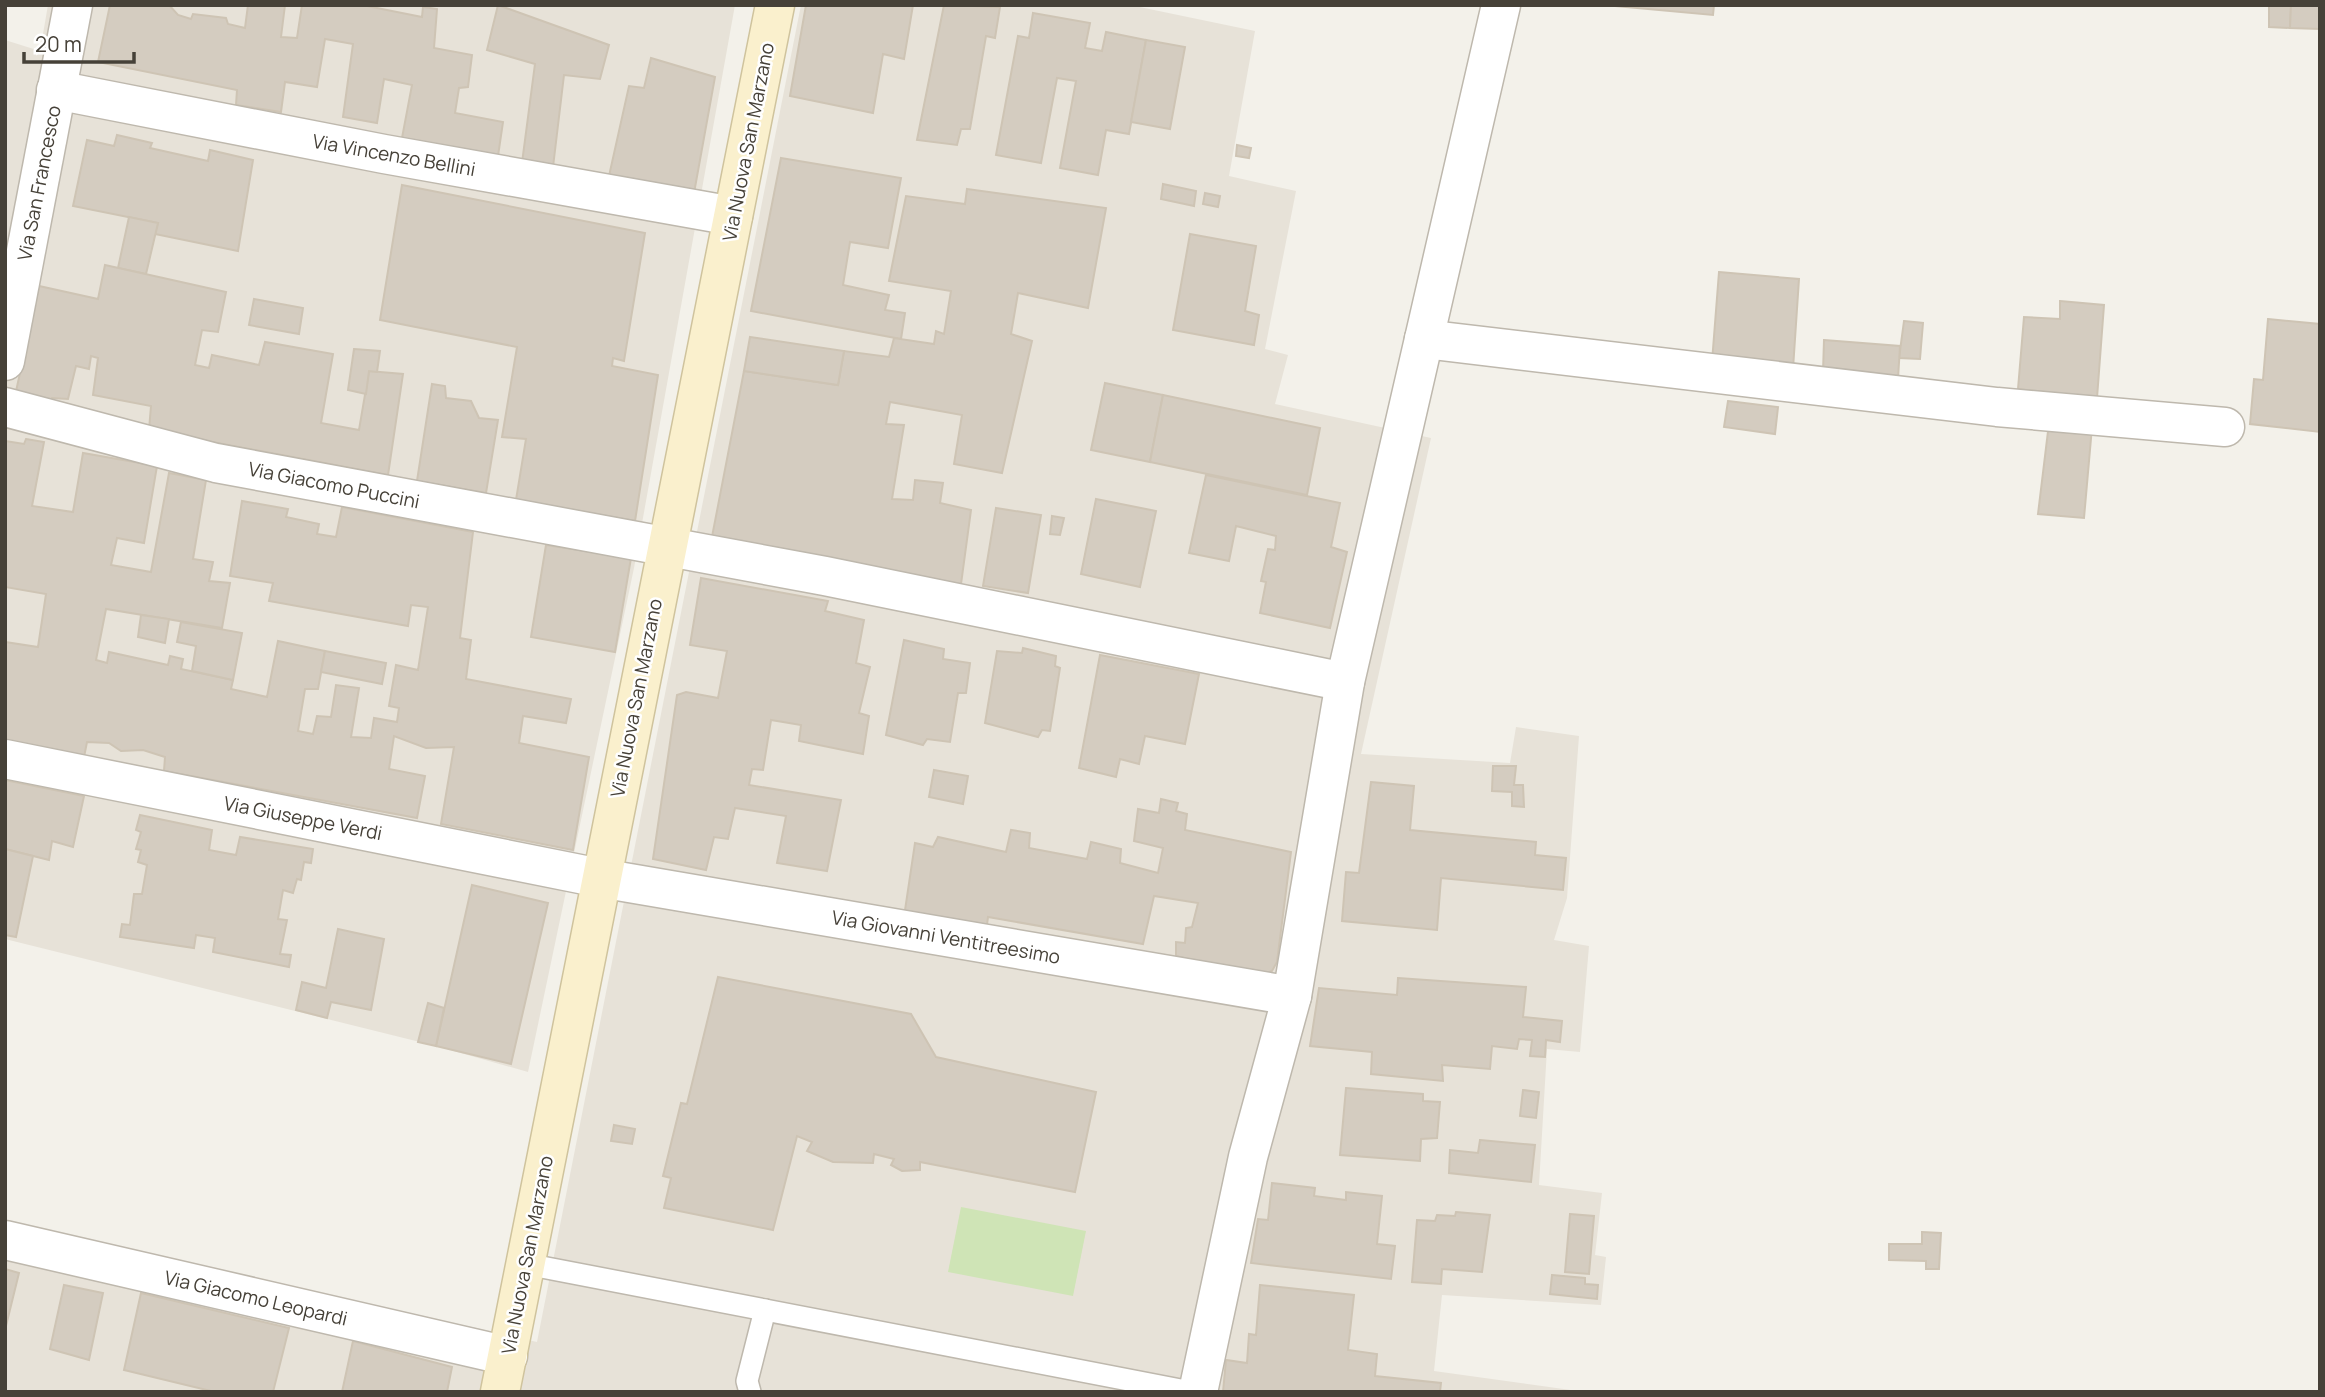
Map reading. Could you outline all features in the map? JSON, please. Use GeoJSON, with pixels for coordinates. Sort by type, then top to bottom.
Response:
{"type":"FeatureCollection","features":[{"type":"Feature","properties":{"kind":"main road","name":"Via Nuova San Marzano"},"geometry":{"type":"LineString","coordinates":[[504,1374],[600,878],[775,5]]}},
{"type":"Feature","properties":{"kind":"street","name":"Via San Francesco"},"geometry":{"type":"LineString","coordinates":[[5,361],[72,5]]}},
{"type":"Feature","properties":{"kind":"street"},"geometry":{"type":"LineString","coordinates":[[1198,1392],[1248,1157],[1292,996],[1345,682],[1501,5]]}},
{"type":"Feature","properties":{"kind":"street","name":"Via Vincenzo Bellini"},"geometry":{"type":"LineString","coordinates":[[56,90],[384,154],[733,216]]}},
{"type":"Feature","properties":{"kind":"street"},"geometry":{"type":"LineString","coordinates":[[1424,340],[1997,407],[2225,427]]}},
{"type":"Feature","properties":{"kind":"street","name":"Via Giacomo Puccini"},"geometry":{"type":"LineString","coordinates":[[5,407],[216,463],[666,549],[825,576],[1345,682]]}},
{"type":"Feature","properties":{"kind":"street","name":"Via Giuseppe Verdi"},"geometry":{"type":"LineString","coordinates":[[5,759],[600,878]]}},
{"type":"Feature","properties":{"kind":"street","name":"Via Giovanni Ventitreesimo"},"geometry":{"type":"LineString","coordinates":[[600,878],[1292,996]]}},
{"type":"Feature","properties":{"kind":"street","name":"Via Giacomo Leopardi"},"geometry":{"type":"LineString","coordinates":[[5,1240],[504,1374]]}},
{"type":"Feature","properties":{"kind":"lane"},"geometry":{"type":"LineString","coordinates":[[526,1264],[765,1310],[1124,1385],[1191,1392]]}},
{"type":"Feature","properties":{"kind":"lane"},"geometry":{"type":"LineString","coordinates":[[750,1392],[747,1381],[765,1310]]}},
{"type":"Feature","properties":{"kind":"shaded area"},"geometry":{"type":"Polygon","coordinates":[[[48,5],[735,5],[634,568],[528,1072],[436,1046],[5,939],[5,40],[40,51],[48,5]]]}},
{"type":"Feature","properties":{"kind":"shaded area"},"geometry":{"type":"Polygon","coordinates":[[[801,5],[1130,5],[1255,31],[1229,176],[1296,191],[1265,349],[1288,355],[1275,404],[1431,438],[1361,754],[1510,763],[1516,727],[1579,736],[1567,898],[1554,940],[1589,946],[1580,1052],[1547,1049],[1539,1185],[1602,1193],[1595,1255],[1606,1257],[1601,1305],[1442,1295],[1434,1371],[1585,1392],[5,1392],[5,1221],[537,1342],[801,5]]]}},
{"type":"Feature","properties":{"kind":"green space"},"geometry":{"type":"Polygon","coordinates":[[[961,1207],[1086,1231],[1073,1296],[948,1272],[961,1207]]]}},
{"type":"Feature","properties":{"kind":"building"},"geometry":{"type":"Polygon","coordinates":[[[110,5],[169,5],[178,15],[191,19],[193,14],[226,18],[228,24],[245,28],[248,5],[285,5],[281,37],[297,38],[302,5],[362,5],[422,17],[423,7],[437,9],[434,48],[472,55],[468,87],[459,88],[455,113],[503,122],[498,156],[402,138],[412,85],[384,79],[377,123],[343,117],[353,44],[325,39],[317,87],[285,82],[281,112],[236,105],[237,90],[98,62],[110,5]]]}},
{"type":"Feature","properties":{"kind":"building"},"geometry":{"type":"Polygon","coordinates":[[[498,5],[609,45],[600,79],[564,75],[553,167],[522,163],[535,64],[487,50],[498,5]]]}},
{"type":"Feature","properties":{"kind":"building"},"geometry":{"type":"Polygon","coordinates":[[[806,5],[913,5],[904,59],[883,54],[873,113],[790,96],[806,5]]]}},
{"type":"Feature","properties":{"kind":"building"},"geometry":{"type":"Polygon","coordinates":[[[944,5],[1000,7],[995,38],[986,36],[970,129],[961,129],[957,145],[917,140],[944,5]]]}},
{"type":"Feature","properties":{"kind":"building"},"geometry":{"type":"Polygon","coordinates":[[[1604,5],[1714,5],[1713,15],[1604,5]]]}},
{"type":"Feature","properties":{"kind":"building"},"geometry":{"type":"Polygon","coordinates":[[[2269,5],[2291,5],[2290,28],[2269,27],[2269,5]]]}},
{"type":"Feature","properties":{"kind":"building"},"geometry":{"type":"Polygon","coordinates":[[[2291,5],[2320,5],[2320,29],[2290,28],[2291,5]]]}},
{"type":"Feature","properties":{"kind":"building"},"geometry":{"type":"Polygon","coordinates":[[[1033,13],[1090,23],[1085,48],[1102,51],[1106,32],[1146,40],[1129,134],[1106,130],[1098,175],[1060,168],[1076,81],[1057,78],[1041,163],[996,155],[1018,36],[1029,38],[1033,13]]]}},
{"type":"Feature","properties":{"kind":"building"},"geometry":{"type":"Polygon","coordinates":[[[1146,40],[1185,47],[1170,129],[1131,122],[1146,40]]]}},
{"type":"Feature","properties":{"kind":"building"},"geometry":{"type":"Polygon","coordinates":[[[651,58],[715,77],[694,193],[609,176],[629,86],[644,88],[651,58]]]}},
{"type":"Feature","properties":{"kind":"building"},"geometry":{"type":"Polygon","coordinates":[[[117,135],[152,143],[150,148],[208,161],[210,150],[253,160],[238,251],[155,234],[158,223],[73,206],[87,140],[114,146],[117,135]]]}},
{"type":"Feature","properties":{"kind":"building"},"geometry":{"type":"Polygon","coordinates":[[[1237,145],[1251,148],[1249,158],[1236,156],[1237,145]]]}},
{"type":"Feature","properties":{"kind":"building"},"geometry":{"type":"Polygon","coordinates":[[[781,158],[901,178],[888,248],[850,242],[843,285],[889,295],[885,310],[905,313],[901,339],[751,311],[781,158]]]}},
{"type":"Feature","properties":{"kind":"building"},"geometry":{"type":"Polygon","coordinates":[[[1163,184],[1196,191],[1194,206],[1161,199],[1163,184]]]}},
{"type":"Feature","properties":{"kind":"building"},"geometry":{"type":"Polygon","coordinates":[[[402,185],[645,233],[624,361],[613,358],[612,366],[658,375],[635,521],[516,500],[526,439],[502,437],[517,347],[380,320],[402,185]]]}},
{"type":"Feature","properties":{"kind":"building"},"geometry":{"type":"Polygon","coordinates":[[[967,189],[1106,208],[1088,308],[1018,293],[1011,334],[1032,341],[1002,473],[954,464],[962,415],[890,402],[886,424],[904,425],[892,499],[913,500],[915,480],[943,483],[940,503],[971,510],[961,584],[711,542],[744,371],[838,385],[844,351],[889,357],[894,338],[934,344],[936,331],[944,334],[951,291],[889,281],[906,196],[965,204],[967,189]]]}},
{"type":"Feature","properties":{"kind":"building"},"geometry":{"type":"Polygon","coordinates":[[[1205,193],[1220,196],[1218,207],[1203,204],[1205,193]]]}},
{"type":"Feature","properties":{"kind":"building"},"geometry":{"type":"Polygon","coordinates":[[[129,217],[158,223],[146,274],[118,268],[129,217]]]}},
{"type":"Feature","properties":{"kind":"building"},"geometry":{"type":"Polygon","coordinates":[[[1190,234],[1256,246],[1245,311],[1259,315],[1254,345],[1173,330],[1190,234]]]}},
{"type":"Feature","properties":{"kind":"building"},"geometry":{"type":"Polygon","coordinates":[[[105,265],[226,292],[218,332],[202,330],[195,365],[209,368],[212,355],[259,365],[265,342],[333,354],[321,423],[359,430],[369,371],[403,374],[388,475],[149,430],[151,406],[93,395],[98,358],[91,356],[89,369],[76,366],[68,399],[52,398],[49,412],[15,396],[39,286],[98,299],[105,265]]]}},
{"type":"Feature","properties":{"kind":"building"},"geometry":{"type":"Polygon","coordinates":[[[1719,272],[1799,279],[1793,369],[1712,362],[1719,272]]]}},
{"type":"Feature","properties":{"kind":"building"},"geometry":{"type":"Polygon","coordinates":[[[254,299],[303,308],[299,334],[249,325],[254,299]]]}},
{"type":"Feature","properties":{"kind":"building"},"geometry":{"type":"Polygon","coordinates":[[[2060,301],[2104,305],[2097,398],[2018,389],[2024,317],[2060,319],[2060,301]]]}},
{"type":"Feature","properties":{"kind":"building"},"geometry":{"type":"Polygon","coordinates":[[[2268,319],[2320,324],[2320,432],[2250,424],[2254,379],[2263,380],[2268,319]]]}},
{"type":"Feature","properties":{"kind":"building"},"geometry":{"type":"Polygon","coordinates":[[[1904,321],[1923,323],[1920,359],[1899,358],[1904,321]]]}},
{"type":"Feature","properties":{"kind":"building"},"geometry":{"type":"Polygon","coordinates":[[[750,337],[844,351],[838,385],[744,371],[750,337]]]}},
{"type":"Feature","properties":{"kind":"building"},"geometry":{"type":"Polygon","coordinates":[[[1824,340],[1900,346],[1898,379],[1823,372],[1824,340]]]}},
{"type":"Feature","properties":{"kind":"building"},"geometry":{"type":"Polygon","coordinates":[[[354,349],[380,351],[377,372],[369,371],[366,394],[348,390],[354,349]]]}},
{"type":"Feature","properties":{"kind":"building"},"geometry":{"type":"Polygon","coordinates":[[[1105,383],[1163,395],[1150,462],[1091,450],[1105,383]]]}},
{"type":"Feature","properties":{"kind":"building"},"geometry":{"type":"Polygon","coordinates":[[[432,384],[445,386],[446,398],[471,401],[479,418],[498,420],[486,493],[417,481],[432,384]]]}},
{"type":"Feature","properties":{"kind":"building"},"geometry":{"type":"Polygon","coordinates":[[[1163,395],[1320,428],[1307,495],[1150,462],[1163,395]]]}},
{"type":"Feature","properties":{"kind":"building"},"geometry":{"type":"Polygon","coordinates":[[[1728,401],[1778,407],[1775,434],[1724,427],[1728,401]]]}},
{"type":"Feature","properties":{"kind":"building"},"geometry":{"type":"Polygon","coordinates":[[[2049,423],[2092,427],[2084,518],[2038,514],[2049,423]]]}},
{"type":"Feature","properties":{"kind":"building"},"geometry":{"type":"Polygon","coordinates":[[[26,439],[44,442],[32,506],[73,512],[83,453],[157,466],[144,543],[117,538],[111,565],[151,572],[169,473],[206,480],[193,559],[213,562],[209,581],[230,583],[222,628],[106,609],[96,660],[107,663],[109,652],[168,665],[170,656],[183,659],[181,669],[233,680],[231,689],[267,697],[278,641],[325,651],[318,689],[305,689],[298,731],[313,734],[317,716],[331,717],[336,685],[359,688],[351,737],[371,738],[374,718],[397,722],[399,708],[389,706],[396,665],[418,670],[428,607],[411,605],[408,626],[269,601],[273,583],[230,576],[242,501],[288,509],[286,517],[319,524],[317,534],[336,537],[342,507],[473,532],[460,638],[471,640],[466,679],[571,699],[566,723],[523,716],[519,743],[589,757],[573,850],[441,824],[454,747],[426,748],[394,736],[389,769],[425,776],[417,818],[164,771],[165,757],[143,750],[121,751],[109,743],[87,742],[84,757],[5,742],[5,642],[38,647],[46,594],[5,587],[5,441],[24,444],[26,439]]]}},
{"type":"Feature","properties":{"kind":"building"},"geometry":{"type":"Polygon","coordinates":[[[1206,475],[1340,503],[1331,547],[1347,552],[1330,628],[1260,613],[1266,582],[1261,581],[1268,549],[1275,550],[1276,536],[1236,526],[1229,561],[1189,553],[1206,475]]]}},
{"type":"Feature","properties":{"kind":"building"},"geometry":{"type":"Polygon","coordinates":[[[1096,499],[1156,511],[1140,587],[1081,574],[1096,499]]]}},
{"type":"Feature","properties":{"kind":"building"},"geometry":{"type":"Polygon","coordinates":[[[996,508],[1041,515],[1028,593],[983,586],[996,508]]]}},
{"type":"Feature","properties":{"kind":"building"},"geometry":{"type":"Polygon","coordinates":[[[1052,516],[1064,518],[1060,535],[1050,534],[1052,516]]]}},
{"type":"Feature","properties":{"kind":"building"},"geometry":{"type":"Polygon","coordinates":[[[546,545],[631,558],[615,652],[531,637],[546,545]]]}},
{"type":"Feature","properties":{"kind":"building"},"geometry":{"type":"Polygon","coordinates":[[[701,578],[828,601],[825,611],[864,620],[856,663],[870,667],[859,713],[869,716],[863,754],[799,741],[801,725],[771,720],[763,770],[752,769],[749,785],[841,800],[827,871],[777,863],[786,816],[735,808],[728,839],[714,837],[706,870],[653,859],[677,695],[686,692],[718,698],[727,651],[690,645],[701,578]]]}},
{"type":"Feature","properties":{"kind":"building"},"geometry":{"type":"Polygon","coordinates":[[[141,615],[169,619],[165,643],[138,637],[141,615]]]}},
{"type":"Feature","properties":{"kind":"building"},"geometry":{"type":"Polygon","coordinates":[[[181,622],[242,633],[233,680],[192,671],[196,646],[177,642],[181,622]]]}},
{"type":"Feature","properties":{"kind":"building"},"geometry":{"type":"Polygon","coordinates":[[[904,640],[944,649],[943,659],[970,663],[966,693],[958,693],[950,742],[927,739],[923,745],[886,735],[904,640]]]}},
{"type":"Feature","properties":{"kind":"building"},"geometry":{"type":"Polygon","coordinates":[[[1023,648],[1056,656],[1055,666],[1060,668],[1050,731],[1042,730],[1038,737],[985,723],[997,651],[1022,653],[1023,648]]]}},
{"type":"Feature","properties":{"kind":"building"},"geometry":{"type":"Polygon","coordinates":[[[325,651],[386,663],[382,684],[321,672],[325,651]]]}},
{"type":"Feature","properties":{"kind":"building"},"geometry":{"type":"Polygon","coordinates":[[[1100,655],[1199,674],[1185,744],[1145,736],[1139,764],[1120,759],[1116,777],[1079,768],[1100,655]]]}},
{"type":"Feature","properties":{"kind":"building"},"geometry":{"type":"Polygon","coordinates":[[[1493,766],[1516,766],[1514,785],[1523,785],[1524,807],[1512,806],[1512,792],[1492,791],[1493,766]]]}},
{"type":"Feature","properties":{"kind":"building"},"geometry":{"type":"Polygon","coordinates":[[[934,770],[968,776],[963,804],[929,797],[934,770]]]}},
{"type":"Feature","properties":{"kind":"building"},"geometry":{"type":"Polygon","coordinates":[[[5,780],[84,796],[73,847],[52,841],[49,860],[5,849],[5,780]]]}},
{"type":"Feature","properties":{"kind":"building"},"geometry":{"type":"Polygon","coordinates":[[[1371,782],[1414,786],[1410,830],[1536,842],[1535,855],[1566,858],[1563,890],[1441,878],[1437,930],[1342,921],[1346,872],[1359,873],[1371,782]]]}},
{"type":"Feature","properties":{"kind":"building"},"geometry":{"type":"Polygon","coordinates":[[[1161,799],[1178,803],[1176,811],[1187,814],[1185,830],[1291,852],[1277,962],[1272,971],[1258,976],[1176,956],[1176,942],[1185,943],[1186,928],[1192,927],[1198,903],[1154,896],[1143,944],[988,917],[986,932],[904,917],[915,843],[933,847],[938,837],[1006,852],[1011,830],[1030,833],[1029,848],[1087,859],[1091,842],[1121,849],[1120,863],[1158,873],[1163,848],[1134,841],[1138,809],[1159,813],[1161,799]]]}},
{"type":"Feature","properties":{"kind":"building"},"geometry":{"type":"Polygon","coordinates":[[[140,815],[212,830],[209,850],[236,855],[240,837],[313,849],[311,863],[304,862],[301,880],[297,879],[293,893],[283,890],[278,919],[287,920],[280,954],[291,955],[289,967],[213,952],[215,938],[196,935],[194,948],[120,937],[122,924],[130,925],[134,894],[142,894],[147,865],[138,862],[141,850],[136,849],[141,832],[136,830],[140,815]]]}},
{"type":"Feature","properties":{"kind":"building"},"geometry":{"type":"Polygon","coordinates":[[[5,849],[33,856],[16,937],[5,935],[5,849]]]}},
{"type":"Feature","properties":{"kind":"building"},"geometry":{"type":"Polygon","coordinates":[[[472,885],[548,903],[511,1064],[436,1046],[472,885]]]}},
{"type":"Feature","properties":{"kind":"building"},"geometry":{"type":"Polygon","coordinates":[[[338,929],[384,939],[371,1010],[331,1002],[327,1018],[296,1010],[302,982],[326,988],[338,929]]]}},
{"type":"Feature","properties":{"kind":"building"},"geometry":{"type":"Polygon","coordinates":[[[718,977],[911,1014],[936,1057],[1096,1092],[1075,1192],[920,1162],[920,1170],[902,1171],[891,1165],[894,1159],[874,1154],[873,1163],[833,1162],[807,1151],[812,1142],[797,1136],[773,1230],[664,1208],[671,1178],[663,1176],[681,1103],[687,1104],[718,977]]]}},
{"type":"Feature","properties":{"kind":"building"},"geometry":{"type":"Polygon","coordinates":[[[1398,978],[1526,987],[1523,1017],[1562,1021],[1560,1042],[1546,1040],[1545,1057],[1530,1056],[1532,1040],[1519,1039],[1517,1049],[1492,1046],[1490,1069],[1442,1065],[1443,1081],[1371,1074],[1372,1052],[1310,1046],[1319,988],[1397,995],[1398,978]]]}},
{"type":"Feature","properties":{"kind":"building"},"geometry":{"type":"Polygon","coordinates":[[[428,1003],[444,1008],[436,1046],[418,1042],[428,1003]]]}},
{"type":"Feature","properties":{"kind":"building"},"geometry":{"type":"Polygon","coordinates":[[[1346,1088],[1423,1094],[1423,1101],[1440,1102],[1437,1138],[1421,1139],[1420,1161],[1340,1155],[1346,1088]]]}},
{"type":"Feature","properties":{"kind":"building"},"geometry":{"type":"Polygon","coordinates":[[[1523,1090],[1539,1092],[1536,1118],[1520,1116],[1523,1090]]]}},
{"type":"Feature","properties":{"kind":"building"},"geometry":{"type":"Polygon","coordinates":[[[614,1125],[635,1129],[632,1144],[611,1141],[614,1125]]]}},
{"type":"Feature","properties":{"kind":"building"},"geometry":{"type":"Polygon","coordinates":[[[1480,1140],[1535,1145],[1531,1182],[1449,1173],[1450,1150],[1478,1153],[1480,1140]]]}},
{"type":"Feature","properties":{"kind":"building"},"geometry":{"type":"Polygon","coordinates":[[[1272,1183],[1315,1188],[1314,1196],[1346,1200],[1346,1192],[1382,1196],[1377,1244],[1395,1246],[1391,1279],[1251,1263],[1258,1219],[1268,1220],[1272,1183]]]}},
{"type":"Feature","properties":{"kind":"building"},"geometry":{"type":"Polygon","coordinates":[[[1456,1212],[1490,1215],[1482,1272],[1442,1269],[1441,1284],[1412,1282],[1417,1220],[1435,1221],[1437,1215],[1455,1216],[1456,1212]]]}},
{"type":"Feature","properties":{"kind":"building"},"geometry":{"type":"Polygon","coordinates":[[[1570,1214],[1594,1216],[1589,1274],[1565,1272],[1570,1214]]]}},
{"type":"Feature","properties":{"kind":"building"},"geometry":{"type":"Polygon","coordinates":[[[1922,1232],[1941,1233],[1939,1269],[1926,1269],[1926,1261],[1889,1260],[1889,1244],[1922,1244],[1922,1232]]]}},
{"type":"Feature","properties":{"kind":"building"},"geometry":{"type":"Polygon","coordinates":[[[5,1269],[19,1273],[5,1330],[5,1269]]]}},
{"type":"Feature","properties":{"kind":"building"},"geometry":{"type":"Polygon","coordinates":[[[1552,1275],[1585,1278],[1585,1284],[1598,1285],[1597,1299],[1550,1294],[1552,1275]]]}},
{"type":"Feature","properties":{"kind":"building"},"geometry":{"type":"Polygon","coordinates":[[[64,1285],[103,1293],[89,1360],[50,1349],[64,1285]]]}},
{"type":"Feature","properties":{"kind":"building"},"geometry":{"type":"Polygon","coordinates":[[[1260,1285],[1354,1295],[1348,1350],[1377,1354],[1375,1376],[1441,1383],[1440,1392],[1223,1392],[1226,1360],[1247,1363],[1249,1334],[1256,1335],[1260,1285]]]}},
{"type":"Feature","properties":{"kind":"building"},"geometry":{"type":"Polygon","coordinates":[[[141,1293],[289,1328],[273,1392],[215,1392],[124,1370],[141,1293]]]}},
{"type":"Feature","properties":{"kind":"building"},"geometry":{"type":"Polygon","coordinates":[[[353,1341],[452,1367],[447,1392],[342,1392],[353,1341]]]}}]}
